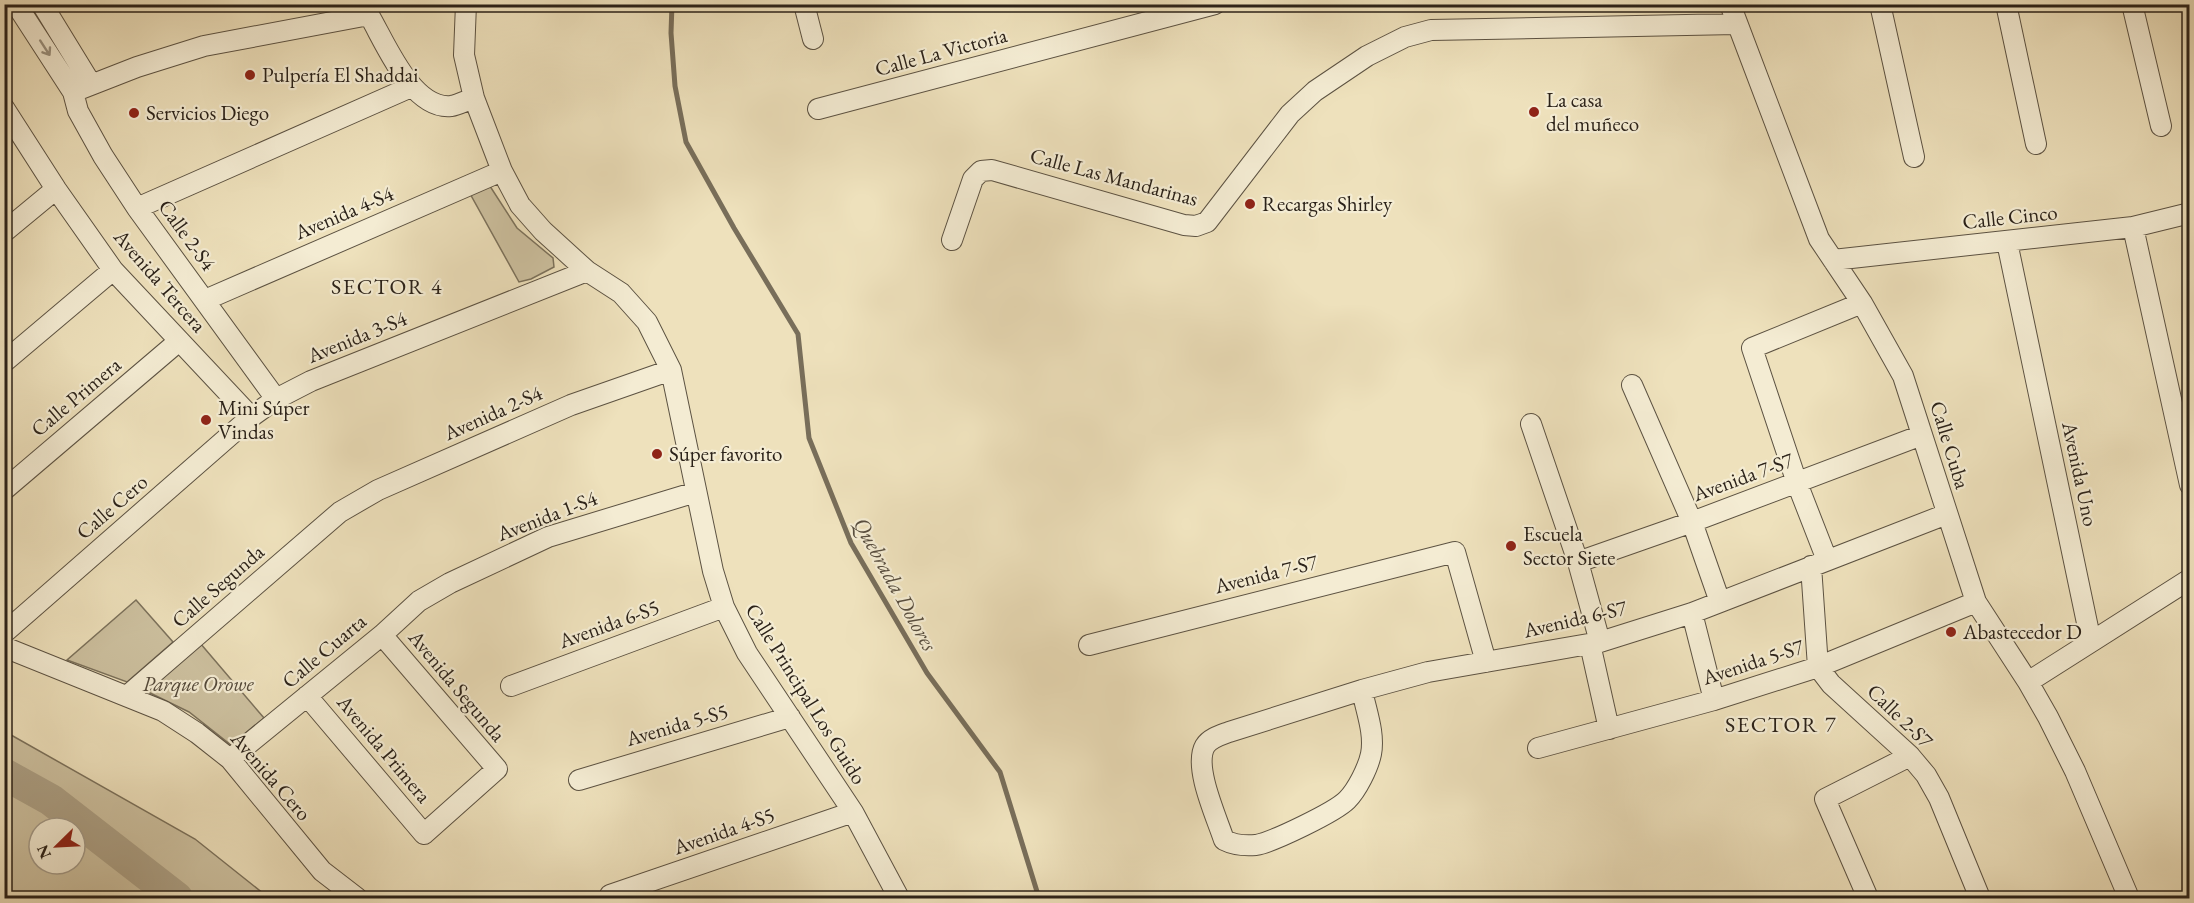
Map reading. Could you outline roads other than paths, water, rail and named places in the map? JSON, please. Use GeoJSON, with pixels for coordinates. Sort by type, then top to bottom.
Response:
{"type":"FeatureCollection","features":[{"type":"Feature","properties":{"kind":"street"},"geometry":{"type":"LineString","coordinates":[[16,4],[82,88]]}},
{"type":"Feature","properties":{"kind":"street"},"geometry":{"type":"LineString","coordinates":[[42,4],[82,88]]}},
{"type":"Feature","properties":{"kind":"street","name":"Calle Principal Los Guido"},"geometry":{"type":"LineString","coordinates":[[466,4],[464,55],[474,98],[502,171],[520,205],[543,231],[587,271],[621,293],[646,322],[671,370],[713,571],[723,607],[747,653],[853,812],[899,898]]}},
{"type":"Feature","properties":{"kind":"street","name":"Calle La Victoria"},"geometry":{"type":"LineString","coordinates":[[818,109],[1215,4]]}},
{"type":"Feature","properties":{"kind":"street","name":"Calle Cuba"},"geometry":{"type":"LineString","coordinates":[[1730,4],[1819,239],[1863,303],[1904,376],[1976,602],[2028,682],[2075,771],[2129,898]]}},
{"type":"Feature","properties":{"kind":"street"},"geometry":{"type":"LineString","coordinates":[[1880,4],[1914,157]]}},
{"type":"Feature","properties":{"kind":"street"},"geometry":{"type":"LineString","coordinates":[[2006,4],[2036,144]]}},
{"type":"Feature","properties":{"kind":"street"},"geometry":{"type":"LineString","coordinates":[[2132,4],[2161,126]]}},
{"type":"Feature","properties":{"kind":"street"},"geometry":{"type":"LineString","coordinates":[[808,5],[813,39]]}},
{"type":"Feature","properties":{"kind":"street"},"geometry":{"type":"LineString","coordinates":[[82,88],[137,67],[204,46],[368,10],[411,87],[436,103],[451,106],[474,98]]}},
{"type":"Feature","properties":{"kind":"street","name":"Calle Las Mandarinas"},"geometry":{"type":"LineString","coordinates":[[952,240],[973,179],[981,171],[992,170],[1184,225],[1196,226],[1207,222],[1290,114],[1315,91],[1367,56],[1405,37],[1431,30],[1736,24]]}},
{"type":"Feature","properties":{"kind":"street"},"geometry":{"type":"LineString","coordinates":[[137,207],[411,87]]}},
{"type":"Feature","properties":{"kind":"street","name":"Calle 2-S4"},"geometry":{"type":"LineString","coordinates":[[82,88],[78,111],[103,156],[137,207],[276,399]]}},
{"type":"Feature","properties":{"kind":"street","name":"Avenida Tercera"},"geometry":{"type":"LineString","coordinates":[[6,114],[112,270],[251,417]]}},
{"type":"Feature","properties":{"kind":"street","name":"Avenida 4-S4"},"geometry":{"type":"LineString","coordinates":[[205,300],[502,171]]}},
{"type":"Feature","properties":{"kind":"street"},"geometry":{"type":"LineString","coordinates":[[4,232],[56,189]]}},
{"type":"Feature","properties":{"kind":"street","name":"Calle Cinco"},"geometry":{"type":"LineString","coordinates":[[1833,260],[2133,227],[2190,213]]}},
{"type":"Feature","properties":{"kind":"street"},"geometry":{"type":"LineString","coordinates":[[2133,227],[2190,485]]}},
{"type":"Feature","properties":{"kind":"street","name":"Avenida Uno"},"geometry":{"type":"LineString","coordinates":[[2007,242],[2091,642]]}},
{"type":"Feature","properties":{"kind":"street"},"geometry":{"type":"LineString","coordinates":[[4,362],[112,270]]}},
{"type":"Feature","properties":{"kind":"street","name":"Avenida 3-S4"},"geometry":{"type":"LineString","coordinates":[[251,417],[276,399],[311,381],[587,271]]}},
{"type":"Feature","properties":{"kind":"street"},"geometry":{"type":"LineString","coordinates":[[1818,667],[1819,563],[1797,483],[1752,348],[1863,303]]}},
{"type":"Feature","properties":{"kind":"street","name":"Calle Primera"},"geometry":{"type":"LineString","coordinates":[[4,490],[179,341]]}},
{"type":"Feature","properties":{"kind":"street","name":"Avenida 2-S4"},"geometry":{"type":"LineString","coordinates":[[340,512],[378,490],[571,405],[671,370]]}},
{"type":"Feature","properties":{"kind":"street"},"geometry":{"type":"LineString","coordinates":[[1632,385],[1692,522],[1720,602]]}},
{"type":"Feature","properties":{"kind":"street","name":"Calle Cero"},"geometry":{"type":"LineString","coordinates":[[4,633],[251,417]]}},
{"type":"Feature","properties":{"kind":"street"},"geometry":{"type":"LineString","coordinates":[[1531,424],[1578,562],[1595,643],[1609,729]]}},
{"type":"Feature","properties":{"kind":"street","name":"Avenida 7-S7"},"geometry":{"type":"LineString","coordinates":[[1578,562],[1692,522],[1923,435]]}},
{"type":"Feature","properties":{"kind":"street","name":"Avenida 1-S4"},"geometry":{"type":"LineString","coordinates":[[420,600],[450,583],[548,537],[696,492]]}},
{"type":"Feature","properties":{"kind":"street","name":"Calle Segunda"},"geometry":{"type":"LineString","coordinates":[[127,696],[340,512]]}},
{"type":"Feature","properties":{"kind":"street","name":"Avenida 6-S7"},"geometry":{"type":"LineString","coordinates":[[1362,690],[1372,736],[1371,756],[1349,798],[1331,813],[1258,844],[1242,845],[1224,840],[1203,775],[1201,756],[1206,744],[1229,732],[1362,690],[1428,672],[1595,643],[1692,613],[1947,514]]}},
{"type":"Feature","properties":{"kind":"street","name":"Avenida 7-S7"},"geometry":{"type":"LineString","coordinates":[[1089,645],[1455,552],[1486,662]]}},
{"type":"Feature","properties":{"kind":"street"},"geometry":{"type":"LineString","coordinates":[[2028,682],[2190,579]]}},
{"type":"Feature","properties":{"kind":"street","name":"Calle Cuarta"},"geometry":{"type":"LineString","coordinates":[[230,759],[382,635],[420,600]]}},
{"type":"Feature","properties":{"kind":"street","name":"Avenida 5-S7"},"geometry":{"type":"LineString","coordinates":[[1538,748],[1714,700],[1818,667],[1976,602]]}},
{"type":"Feature","properties":{"kind":"street","name":"Avenida 6-S5"},"geometry":{"type":"LineString","coordinates":[[511,686],[723,607]]}},
{"type":"Feature","properties":{"kind":"street"},"geometry":{"type":"LineString","coordinates":[[1692,613],[1714,700]]}},
{"type":"Feature","properties":{"kind":"street","name":"Avenida Segunda"},"geometry":{"type":"LineString","coordinates":[[382,635],[496,769],[424,834]]}},
{"type":"Feature","properties":{"kind":"street","name":"Avenida Cero"},"geometry":{"type":"LineString","coordinates":[[4,647],[163,711],[197,733],[230,759],[322,871],[357,898]]}},
{"type":"Feature","properties":{"kind":"street","name":"Calle 2-S7"},"geometry":{"type":"LineString","coordinates":[[1818,667],[1831,684],[1910,756],[1926,775],[1939,798],[1980,898]]}},
{"type":"Feature","properties":{"kind":"street","name":"Avenida Primera"},"geometry":{"type":"LineString","coordinates":[[307,696],[424,834]]}},
{"type":"Feature","properties":{"kind":"street","name":"Avenida 5-S5"},"geometry":{"type":"LineString","coordinates":[[579,780],[790,717]]}},
{"type":"Feature","properties":{"kind":"street"},"geometry":{"type":"LineString","coordinates":[[1868,898],[1825,799],[1910,756]]}},
{"type":"Feature","properties":{"kind":"street","name":"Avenida 4-S5"},"geometry":{"type":"LineString","coordinates":[[610,895],[853,812]]}},
{"type":"Feature","properties":{"kind":"waterway","name":"Quebrada Dolores"},"geometry":{"type":"LineString","coordinates":[[672,4],[671,33],[675,86],[686,142],[734,228],[798,334],[809,438],[851,543],[927,673],[1000,772],[1039,898]]}},
{"type":"Feature","properties":{"kind":"waterway"},"geometry":{"type":"LineString","coordinates":[[4,774],[51,800],[177,898]]}},
{"type":"Feature","properties":{"kind":"place","name":"Pulpería El Shaddai"},"geometry":{"type":"Point","coordinates":[250,75]}},
{"type":"Feature","properties":{"kind":"place","name":"La casa del muñeco"},"geometry":{"type":"Point","coordinates":[1534,112]}},
{"type":"Feature","properties":{"kind":"place","name":"Servicios Diego"},"geometry":{"type":"Point","coordinates":[134,113]}},
{"type":"Feature","properties":{"kind":"place","name":"Recargas Shirley"},"geometry":{"type":"Point","coordinates":[1250,204]}},
{"type":"Feature","properties":{"kind":"place","name":"Mini Súper Vindas"},"geometry":{"type":"Point","coordinates":[206,420]}},
{"type":"Feature","properties":{"kind":"place","name":"Súper favorito"},"geometry":{"type":"Point","coordinates":[657,454]}},
{"type":"Feature","properties":{"kind":"place","name":"Escuela Sector Siete"},"geometry":{"type":"Point","coordinates":[1511,546]}},
{"type":"Feature","properties":{"kind":"place","name":"Abastecedor D"},"geometry":{"type":"Point","coordinates":[1951,632]}},
{"type":"Feature","properties":{"kind":"district","name":"SECTOR 4"},"geometry":{"type":"Point","coordinates":[387,286]}},
{"type":"Feature","properties":{"kind":"district","name":"SECTOR 7"},"geometry":{"type":"Point","coordinates":[1781,724]}},
{"type":"Feature","properties":{"kind":"park label","name":"Parque Orowe"},"geometry":{"type":"Point","coordinates":[198,684]}}]}
